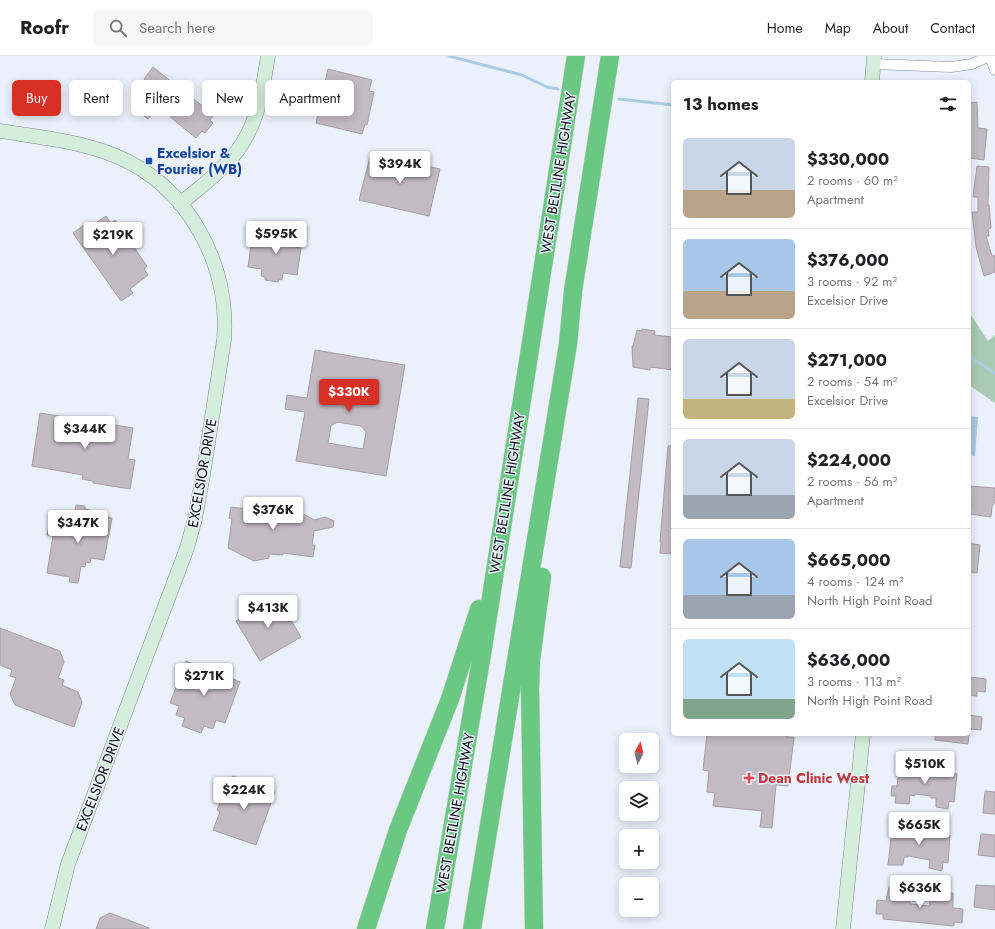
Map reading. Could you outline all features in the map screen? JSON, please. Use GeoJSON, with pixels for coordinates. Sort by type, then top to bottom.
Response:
{"type":"FeatureCollection","features":[{"type":"Feature","properties":{"kind":"highway","name":"WEST BELTLINE HIGHWAY"},"geometry":{"type":"LineString","coordinates":[[436,929],[481,656],[576,56]]}},
{"type":"Feature","properties":{"kind":"highway"},"geometry":{"type":"LineString","coordinates":[[534,929],[532,660],[565,393],[573,291],[610,56]]}},
{"type":"Feature","properties":{"kind":"highway"},"geometry":{"type":"LineString","coordinates":[[472,929],[568,344]]}},
{"type":"Feature","properties":{"kind":"highway"},"geometry":{"type":"LineString","coordinates":[[366,929],[398,830],[450,699],[469,643],[482,596],[503,489],[514,442]]}},
{"type":"Feature","properties":{"kind":"street"},"geometry":{"type":"LineString","coordinates":[[180,204],[213,176],[241,145],[251,128],[261,101],[268,56]]}},
{"type":"Feature","properties":{"kind":"street"},"geometry":{"type":"LineString","coordinates":[[872,80],[874,60],[951,67],[972,64],[990,56],[995,70]]}},
{"type":"Feature","properties":{"kind":"street","name":"EXCELSIOR DRIVE"},"geometry":{"type":"LineString","coordinates":[[0,131],[81,144],[117,156],[161,184],[180,204],[199,230],[213,257],[219,276],[226,321],[203,475],[195,518],[187,548],[68,864],[52,929]]}},
{"type":"Feature","properties":{"kind":"street"},"geometry":{"type":"LineString","coordinates":[[843,929],[863,736]]}},
{"type":"Feature","properties":{"kind":"green space"},"geometry":{"type":"Polygon","coordinates":[[[971,315],[988,341],[995,335],[995,403],[971,386],[971,315]]]}},
{"type":"Feature","properties":{"kind":"water"},"geometry":{"type":"Polygon","coordinates":[[[971,416],[978,417],[975,456],[971,455],[971,416]]]}},
{"type":"Feature","properties":{"kind":"building"},"geometry":{"type":"Polygon","coordinates":[[[153,67],[170,80],[145,80],[144,79],[153,67]]]}},
{"type":"Feature","properties":{"kind":"building"},"geometry":{"type":"Polygon","coordinates":[[[328,69],[372,80],[369,91],[374,92],[367,125],[365,124],[362,134],[316,123],[318,116],[354,116],[354,80],[326,80],[328,69]]]}},
{"type":"Feature","properties":{"kind":"building"},"geometry":{"type":"Polygon","coordinates":[[[194,99],[202,106],[202,116],[213,116],[210,120],[213,123],[205,133],[202,131],[196,138],[170,117],[194,116],[194,99]]]}},
{"type":"Feature","properties":{"kind":"building"},"geometry":{"type":"Polygon","coordinates":[[[977,102],[978,128],[987,129],[984,160],[971,158],[971,103],[977,102]]]}},
{"type":"Feature","properties":{"kind":"building"},"geometry":{"type":"Polygon","coordinates":[[[371,153],[440,169],[429,216],[359,200],[371,153]]]}},
{"type":"Feature","properties":{"kind":"building"},"geometry":{"type":"Polygon","coordinates":[[[977,166],[989,167],[988,205],[991,228],[988,229],[989,236],[986,236],[992,256],[994,255],[995,259],[995,272],[984,276],[976,247],[972,212],[978,212],[978,197],[973,197],[977,166]]]}},
{"type":"Feature","properties":{"kind":"building"},"geometry":{"type":"Polygon","coordinates":[[[106,216],[111,223],[115,220],[147,266],[144,269],[148,275],[130,289],[133,293],[121,301],[73,233],[84,225],[87,229],[106,216]]]}},
{"type":"Feature","properties":{"kind":"building"},"geometry":{"type":"Polygon","coordinates":[[[273,225],[290,228],[290,233],[297,234],[295,247],[301,248],[297,275],[283,273],[282,280],[279,279],[278,282],[265,280],[265,277],[261,276],[262,269],[248,267],[251,245],[257,246],[258,241],[267,242],[268,229],[273,230],[273,225]]]}},
{"type":"Feature","properties":{"kind":"building"},"geometry":{"type":"Polygon","coordinates":[[[642,329],[655,331],[654,335],[671,337],[671,370],[650,367],[650,370],[633,367],[632,346],[637,330],[642,331],[642,329]]]}},
{"type":"Feature","properties":{"kind":"building"},"geometry":{"type":"Polygon","coordinates":[[[315,350],[405,365],[386,476],[296,461],[305,412],[285,409],[287,395],[307,398],[315,350]],[[337,422],[331,426],[328,443],[363,449],[366,432],[361,426],[337,422]]]}},
{"type":"Feature","properties":{"kind":"building"},"geometry":{"type":"Polygon","coordinates":[[[638,398],[649,399],[631,568],[620,567],[638,398]]]}},
{"type":"Feature","properties":{"kind":"building"},"geometry":{"type":"Polygon","coordinates":[[[40,413],[133,428],[128,459],[135,460],[130,489],[93,483],[93,481],[82,479],[83,475],[32,466],[40,413]]]}},
{"type":"Feature","properties":{"kind":"building"},"geometry":{"type":"Polygon","coordinates":[[[668,446],[671,446],[671,554],[660,553],[668,446]]]}},
{"type":"Feature","properties":{"kind":"building"},"geometry":{"type":"Polygon","coordinates":[[[971,486],[995,488],[995,502],[992,506],[991,517],[971,514],[971,486]]]}},
{"type":"Feature","properties":{"kind":"building"},"geometry":{"type":"Polygon","coordinates":[[[276,501],[315,520],[325,517],[334,521],[333,527],[314,531],[312,545],[315,545],[313,557],[283,553],[283,555],[269,554],[269,558],[254,561],[228,548],[232,519],[229,518],[231,507],[247,509],[247,506],[276,501]]]}},
{"type":"Feature","properties":{"kind":"building"},"geometry":{"type":"Polygon","coordinates":[[[76,505],[85,506],[85,509],[90,510],[89,514],[112,518],[104,560],[91,558],[90,563],[86,562],[85,567],[81,566],[78,583],[69,582],[70,577],[47,573],[53,536],[47,535],[49,525],[73,528],[76,505]]]}},
{"type":"Feature","properties":{"kind":"building"},"geometry":{"type":"Polygon","coordinates":[[[971,543],[980,545],[977,573],[971,572],[971,543]]]}},
{"type":"Feature","properties":{"kind":"building"},"geometry":{"type":"Polygon","coordinates":[[[277,597],[301,637],[260,661],[236,621],[277,597]]]}},
{"type":"Feature","properties":{"kind":"building"},"geometry":{"type":"Polygon","coordinates":[[[0,628],[60,651],[64,662],[58,678],[64,680],[62,685],[78,692],[82,702],[74,727],[15,705],[10,694],[16,678],[10,676],[12,670],[0,665],[0,628]]]}},
{"type":"Feature","properties":{"kind":"building"},"geometry":{"type":"Polygon","coordinates":[[[186,661],[203,668],[204,666],[240,682],[225,723],[216,720],[213,729],[204,726],[201,733],[182,726],[185,718],[176,715],[179,706],[170,703],[186,661]]]}},
{"type":"Feature","properties":{"kind":"building"},"geometry":{"type":"Polygon","coordinates":[[[971,677],[986,679],[985,692],[977,691],[977,696],[971,695],[971,677]]]}},
{"type":"Feature","properties":{"kind":"building"},"geometry":{"type":"Polygon","coordinates":[[[971,715],[982,717],[981,730],[971,729],[971,715]]]}},
{"type":"Feature","properties":{"kind":"building","name":"Dean Clinic West"},"geometry":{"type":"Polygon","coordinates":[[[707,736],[794,737],[788,786],[776,785],[772,828],[760,827],[762,811],[713,806],[715,793],[707,792],[709,771],[703,770],[707,736]]]}},
{"type":"Feature","properties":{"kind":"building"},"geometry":{"type":"Polygon","coordinates":[[[935,736],[969,736],[968,744],[935,740],[935,736]]]}},
{"type":"Feature","properties":{"kind":"building"},"geometry":{"type":"Polygon","coordinates":[[[900,759],[913,762],[912,771],[934,775],[939,774],[940,765],[953,765],[952,773],[957,774],[954,802],[949,801],[948,809],[936,807],[936,798],[915,794],[915,796],[910,795],[909,804],[895,803],[896,796],[891,796],[892,786],[897,786],[900,759]]]}},
{"type":"Feature","properties":{"kind":"building"},"geometry":{"type":"Polygon","coordinates":[[[233,776],[275,792],[256,845],[213,830],[220,812],[217,810],[224,792],[227,794],[233,776]]]}},
{"type":"Feature","properties":{"kind":"building"},"geometry":{"type":"Polygon","coordinates":[[[985,791],[995,792],[995,814],[983,813],[985,791]]]}},
{"type":"Feature","properties":{"kind":"building"},"geometry":{"type":"Polygon","coordinates":[[[893,821],[907,824],[906,832],[928,836],[933,835],[934,827],[947,827],[946,834],[950,835],[948,863],[943,862],[942,871],[929,868],[930,860],[908,856],[904,857],[903,865],[888,865],[893,821]]]}},
{"type":"Feature","properties":{"kind":"building"},"geometry":{"type":"Polygon","coordinates":[[[981,834],[995,835],[995,857],[978,855],[981,834]]]}},
{"type":"Feature","properties":{"kind":"building"},"geometry":{"type":"Polygon","coordinates":[[[976,885],[995,886],[995,910],[974,907],[976,885]]]}},
{"type":"Feature","properties":{"kind":"building"},"geometry":{"type":"Polygon","coordinates":[[[889,887],[911,890],[910,904],[929,906],[932,892],[953,893],[953,908],[963,909],[962,923],[954,922],[954,926],[883,919],[883,914],[876,914],[877,900],[886,901],[889,887]]]}},
{"type":"Feature","properties":{"kind":"building"},"geometry":{"type":"Polygon","coordinates":[[[110,913],[149,929],[96,929],[100,918],[110,913]]]}},
{"type":"Feature","properties":{"kind":"waterway"},"geometry":{"type":"LineString","coordinates":[[449,56],[522,75],[547,87],[558,89]]}},
{"type":"Feature","properties":{"kind":"waterway"},"geometry":{"type":"LineString","coordinates":[[619,99],[671,105]]}},
{"type":"Feature","properties":{"kind":"waterway"},"geometry":{"type":"LineString","coordinates":[[971,357],[995,373]]}},
{"type":"Feature","properties":{"kind":"place","name":"Excelsior & Fourier (WB)"},"geometry":{"type":"Point","coordinates":[149,161]}},
{"type":"Feature","properties":{"kind":"place","name":"Dean Clinic West"},"geometry":{"type":"Point","coordinates":[749,778]}}]}
